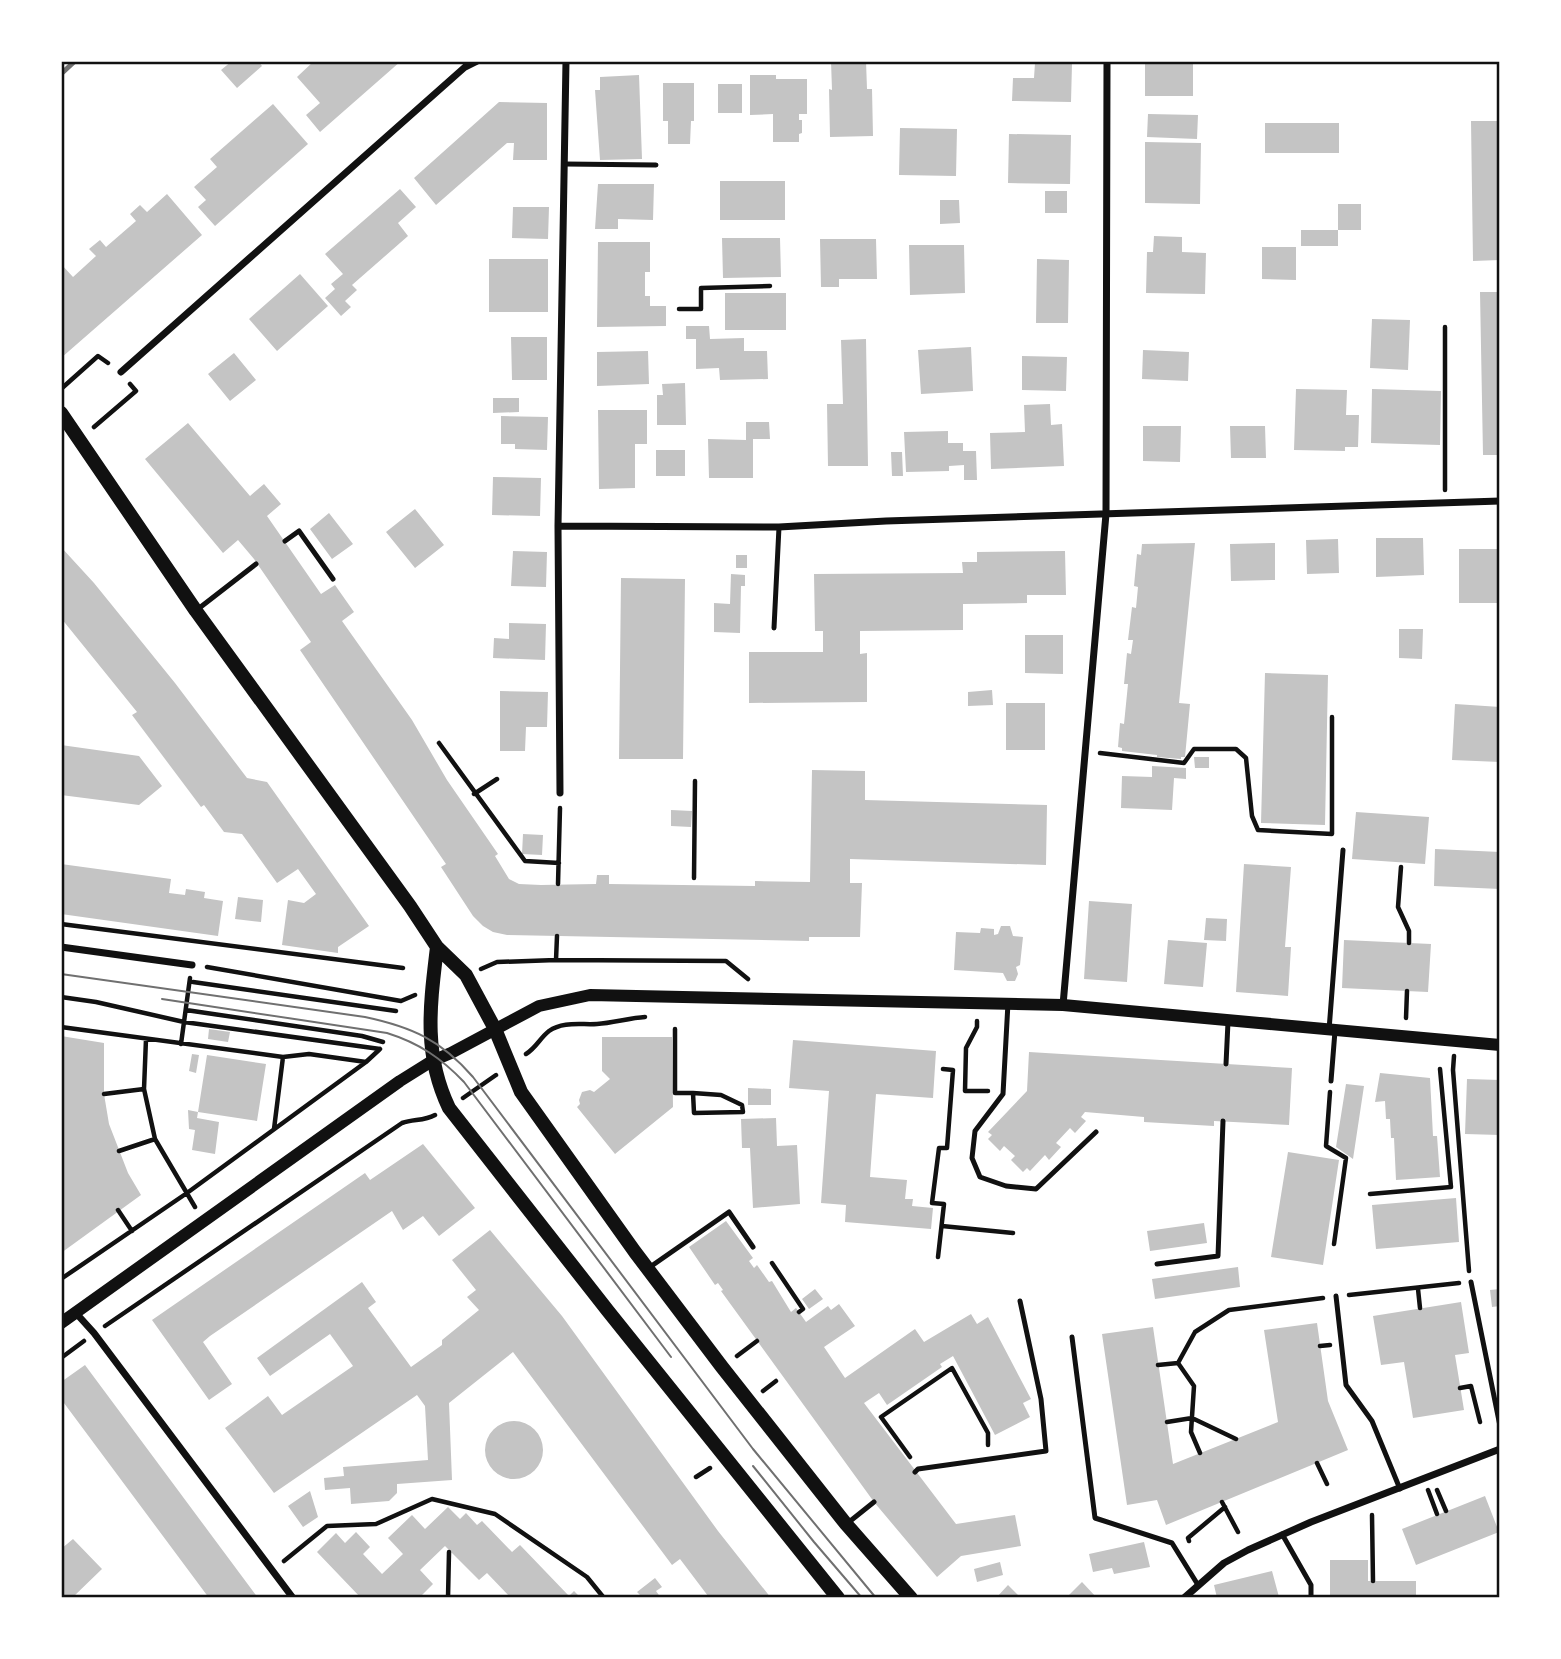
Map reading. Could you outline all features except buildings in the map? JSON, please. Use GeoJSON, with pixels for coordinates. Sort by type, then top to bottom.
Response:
{"type":"FeatureCollection","features":[{"type":"Feature","properties":{"kind":"main road"},"geometry":{"type":"LineString","coordinates":[[61,414],[196,611],[437,947],[466,975],[495,1029],[521,1092],[648,1269],[846,1524],[911,1598]]}},
{"type":"Feature","properties":{"kind":"main road"},"geometry":{"type":"LineString","coordinates":[[437,947],[430,1005],[432,1061],[449,1108],[838,1598]]}},
{"type":"Feature","properties":{"kind":"street"},"geometry":{"type":"LineString","coordinates":[[121,372],[465,67],[477,61]]}},
{"type":"Feature","properties":{"kind":"street"},"geometry":{"type":"LineString","coordinates":[[560,793],[558,526],[566,61]]}},
{"type":"Feature","properties":{"kind":"street"},"geometry":{"type":"LineString","coordinates":[[1063,1005],[1106,514],[1107,61]]}},
{"type":"Feature","properties":{"kind":"street"},"geometry":{"type":"LineString","coordinates":[[558,526],[779,527],[1500,501]]}},
{"type":"Feature","properties":{"kind":"street"},"geometry":{"type":"LineString","coordinates":[[61,947],[192,965]]}},
{"type":"Feature","properties":{"kind":"street"},"geometry":{"type":"LineString","coordinates":[[61,1323],[203,1220],[432,1061],[540,1006],[590,995],[1063,1005],[1500,1045]]}},
{"type":"Feature","properties":{"kind":"street"},"geometry":{"type":"LineString","coordinates":[[75,1312],[94,1333],[293,1598]]}},
{"type":"Feature","properties":{"kind":"street"},"geometry":{"type":"LineString","coordinates":[[1184,1598],[1224,1563],[1282,1534],[1500,1449]]}},
{"type":"Feature","properties":{"kind":"lane"},"geometry":{"type":"LineString","coordinates":[[565,164],[656,165]]}},
{"type":"Feature","properties":{"kind":"lane"},"geometry":{"type":"LineString","coordinates":[[774,628],[779,527]]}},
{"type":"Feature","properties":{"kind":"lane"},"geometry":{"type":"LineString","coordinates":[[285,541],[299,530],[333,579]]}},
{"type":"Feature","properties":{"kind":"lane"},"geometry":{"type":"LineString","coordinates":[[196,611],[257,564]]}},
{"type":"Feature","properties":{"kind":"lane"},"geometry":{"type":"LineString","coordinates":[[1331,1081],[1343,850]]}},
{"type":"Feature","properties":{"kind":"lane"},"geometry":{"type":"LineString","coordinates":[[1008,1003],[1004,1091],[975,1131],[972,1158],[980,1177],[1006,1186],[1036,1189],[1096,1132]]}},
{"type":"Feature","properties":{"kind":"lane"},"geometry":{"type":"LineString","coordinates":[[1226,1064],[1228,1020]]}},
{"type":"Feature","properties":{"kind":"lane"},"geometry":{"type":"LineString","coordinates":[[1157,1264],[1217,1256],[1223,1121]]}},
{"type":"Feature","properties":{"kind":"lane"},"geometry":{"type":"LineString","coordinates":[[648,1269],[729,1212],[753,1247]]}},
{"type":"Feature","properties":{"kind":"lane"},"geometry":{"type":"LineString","coordinates":[[1471,1282],[1500,1426]]}},
{"type":"Feature","properties":{"kind":"lane"},"geometry":{"type":"LineString","coordinates":[[1336,1296],[1346,1385],[1372,1421],[1400,1489]]}},
{"type":"Feature","properties":{"kind":"lane"},"geometry":{"type":"LineString","coordinates":[[917,1471],[1046,1451],[1041,1399],[1020,1301]]}},
{"type":"Feature","properties":{"kind":"lane"},"geometry":{"type":"LineString","coordinates":[[1072,1337],[1095,1518],[1172,1543],[1198,1585]]}},
{"type":"Feature","properties":{"kind":"lane"},"geometry":{"type":"LineString","coordinates":[[846,1524],[874,1502]]}},
{"type":"Feature","properties":{"kind":"lane"},"geometry":{"type":"LineString","coordinates":[[1282,1534],[1311,1585],[1311,1598]]}},
{"type":"Feature","properties":{"kind":"path"},"geometry":{"type":"LineString","coordinates":[[679,309],[701,309],[701,288],[770,286]]}},
{"type":"Feature","properties":{"kind":"path"},"geometry":{"type":"LineString","coordinates":[[1445,327],[1445,503]]}},
{"type":"Feature","properties":{"kind":"path"},"geometry":{"type":"LineString","coordinates":[[61,389],[98,356],[121,372],[136,391],[92,429]]}},
{"type":"Feature","properties":{"kind":"path"},"geometry":{"type":"LineString","coordinates":[[1085,751],[1184,763],[1194,749],[1236,749],[1246,758],[1252,816],[1258,830],[1332,834],[1332,717]]}},
{"type":"Feature","properties":{"kind":"path"},"geometry":{"type":"LineString","coordinates":[[439,743],[525,860],[559,863]]}},
{"type":"Feature","properties":{"kind":"path"},"geometry":{"type":"LineString","coordinates":[[474,794],[497,779]]}},
{"type":"Feature","properties":{"kind":"path"},"geometry":{"type":"LineString","coordinates":[[694,878],[695,781]]}},
{"type":"Feature","properties":{"kind":"path"},"geometry":{"type":"LineString","coordinates":[[558,884],[560,793]]}},
{"type":"Feature","properties":{"kind":"path"},"geometry":{"type":"LineString","coordinates":[[1401,867],[1398,906],[1409,931],[1409,943]]}},
{"type":"Feature","properties":{"kind":"path"},"geometry":{"type":"LineString","coordinates":[[61,924],[402,968]]}},
{"type":"Feature","properties":{"kind":"path"},"geometry":{"type":"LineString","coordinates":[[556,960],[557,936]]}},
{"type":"Feature","properties":{"kind":"path"},"geometry":{"type":"LineString","coordinates":[[181,1044],[196,942]]}},
{"type":"Feature","properties":{"kind":"path"},"geometry":{"type":"LineString","coordinates":[[497,962],[726,961],[744,975]]}},
{"type":"Feature","properties":{"kind":"path"},"geometry":{"type":"LineString","coordinates":[[192,965],[401,1001]]}},
{"type":"Feature","properties":{"kind":"path"},"geometry":{"type":"LineString","coordinates":[[190,982],[396,1011]]}},
{"type":"Feature","properties":{"kind":"path"},"geometry":{"type":"LineString","coordinates":[[1405,1036],[1407,991]]}},
{"type":"Feature","properties":{"kind":"path"},"geometry":{"type":"LineString","coordinates":[[61,997],[184,1022],[380,1049],[187,1193],[61,1279]]}},
{"type":"Feature","properties":{"kind":"path"},"geometry":{"type":"LineString","coordinates":[[978,1002],[977,1027],[965,1048],[965,1091],[1004,1091]]}},
{"type":"Feature","properties":{"kind":"path"},"geometry":{"type":"LineString","coordinates":[[186,1010],[362,1036],[383,1042]]}},
{"type":"Feature","properties":{"kind":"path"},"geometry":{"type":"LineString","coordinates":[[61,1358],[402,1123],[412,1119],[425,1121],[449,1108],[536,1048],[549,1031],[570,1023],[598,1024]]}},
{"type":"Feature","properties":{"kind":"path"},"geometry":{"type":"LineString","coordinates":[[61,1027],[283,1057],[309,1054],[366,1062]]}},
{"type":"Feature","properties":{"kind":"path"},"geometry":{"type":"LineString","coordinates":[[675,1028],[675,1093],[693,1093],[721,1096],[742,1105],[743,1112],[694,1113],[693,1093]]}},
{"type":"Feature","properties":{"kind":"path"},"geometry":{"type":"LineString","coordinates":[[146,1040],[144,1089],[155,1139],[203,1220]]}},
{"type":"Feature","properties":{"kind":"path"},"geometry":{"type":"LineString","coordinates":[[1178,1363],[1195,1332],[1229,1310],[1471,1282],[1453,1070],[1455,1042]]}},
{"type":"Feature","properties":{"kind":"path"},"geometry":{"type":"LineString","coordinates":[[274,1129],[283,1057]]}},
{"type":"Feature","properties":{"kind":"path"},"geometry":{"type":"LineString","coordinates":[[938,1257],[944,1204],[932,1203],[939,1148],[947,1148],[953,1070],[943,1069]]}},
{"type":"Feature","properties":{"kind":"path"},"geometry":{"type":"LineString","coordinates":[[1370,1194],[1451,1187],[1440,1069]]}},
{"type":"Feature","properties":{"kind":"path"},"geometry":{"type":"LineString","coordinates":[[1331,1081],[1326,1146],[1346,1158],[1334,1244]]}},
{"type":"Feature","properties":{"kind":"path"},"geometry":{"type":"LineString","coordinates":[[104,1094],[144,1089]]}},
{"type":"Feature","properties":{"kind":"path"},"geometry":{"type":"LineString","coordinates":[[119,1151],[155,1139]]}},
{"type":"Feature","properties":{"kind":"path"},"geometry":{"type":"LineString","coordinates":[[118,1210],[132,1231]]}},
{"type":"Feature","properties":{"kind":"path"},"geometry":{"type":"LineString","coordinates":[[942,1226],[1013,1233]]}},
{"type":"Feature","properties":{"kind":"path"},"geometry":{"type":"LineString","coordinates":[[772,1263],[803,1309],[799,1312]]}},
{"type":"Feature","properties":{"kind":"path"},"geometry":{"type":"LineString","coordinates":[[1418,1289],[1420,1308]]}},
{"type":"Feature","properties":{"kind":"path"},"geometry":{"type":"LineString","coordinates":[[1158,1365],[1178,1363]]}},
{"type":"Feature","properties":{"kind":"path"},"geometry":{"type":"LineString","coordinates":[[1178,1363],[1195,1386],[1191,1432],[1199,1453]]}},
{"type":"Feature","properties":{"kind":"path"},"geometry":{"type":"LineString","coordinates":[[917,1471],[881,1417],[952,1368],[988,1433],[988,1460]]}},
{"type":"Feature","properties":{"kind":"path"},"geometry":{"type":"LineString","coordinates":[[751,1401],[776,1381]]}},
{"type":"Feature","properties":{"kind":"path"},"geometry":{"type":"LineString","coordinates":[[1460,1388],[1471,1386],[1480,1422]]}},
{"type":"Feature","properties":{"kind":"path"},"geometry":{"type":"LineString","coordinates":[[1167,1422],[1192,1418],[1236,1439]]}},
{"type":"Feature","properties":{"kind":"path"},"geometry":{"type":"LineString","coordinates":[[696,1477],[725,1459]]}},
{"type":"Feature","properties":{"kind":"path"},"geometry":{"type":"LineString","coordinates":[[1317,1462],[1327,1485]]}},
{"type":"Feature","properties":{"kind":"path"},"geometry":{"type":"LineString","coordinates":[[1427,1478],[1446,1511]]}},
{"type":"Feature","properties":{"kind":"path"},"geometry":{"type":"LineString","coordinates":[[1427,1478],[1437,1514]]}},
{"type":"Feature","properties":{"kind":"path"},"geometry":{"type":"LineString","coordinates":[[273,1571],[327,1526],[376,1524],[432,1499],[495,1514],[587,1577],[604,1598]]}},
{"type":"Feature","properties":{"kind":"path"},"geometry":{"type":"LineString","coordinates":[[1372,1500],[1373,1581]]}},
{"type":"Feature","properties":{"kind":"path"},"geometry":{"type":"LineString","coordinates":[[1194,1549],[1188,1538],[1224,1505],[1238,1532]]}},
{"type":"Feature","properties":{"kind":"path"},"geometry":{"type":"LineString","coordinates":[[448,1598],[449,1552]]}},
{"type":"Feature","properties":{"kind":"tram line"},"geometry":{"type":"LineString","coordinates":[[61,974],[365,1017],[397,1025],[425,1037],[449,1053],[473,1077],[753,1449],[876,1598]]}},
{"type":"Feature","properties":{"kind":"tram line"},"geometry":{"type":"LineString","coordinates":[[162,999],[387,1033],[438,1059],[464,1082],[671,1357]]}},
{"type":"Feature","properties":{"kind":"tram line"},"geometry":{"type":"LineString","coordinates":[[753,1466],[862,1598]]}},
{"type":"Feature","properties":{"kind":"railway"},"geometry":{"type":"LineString","coordinates":[[61,74],[75,61]]}}]}
